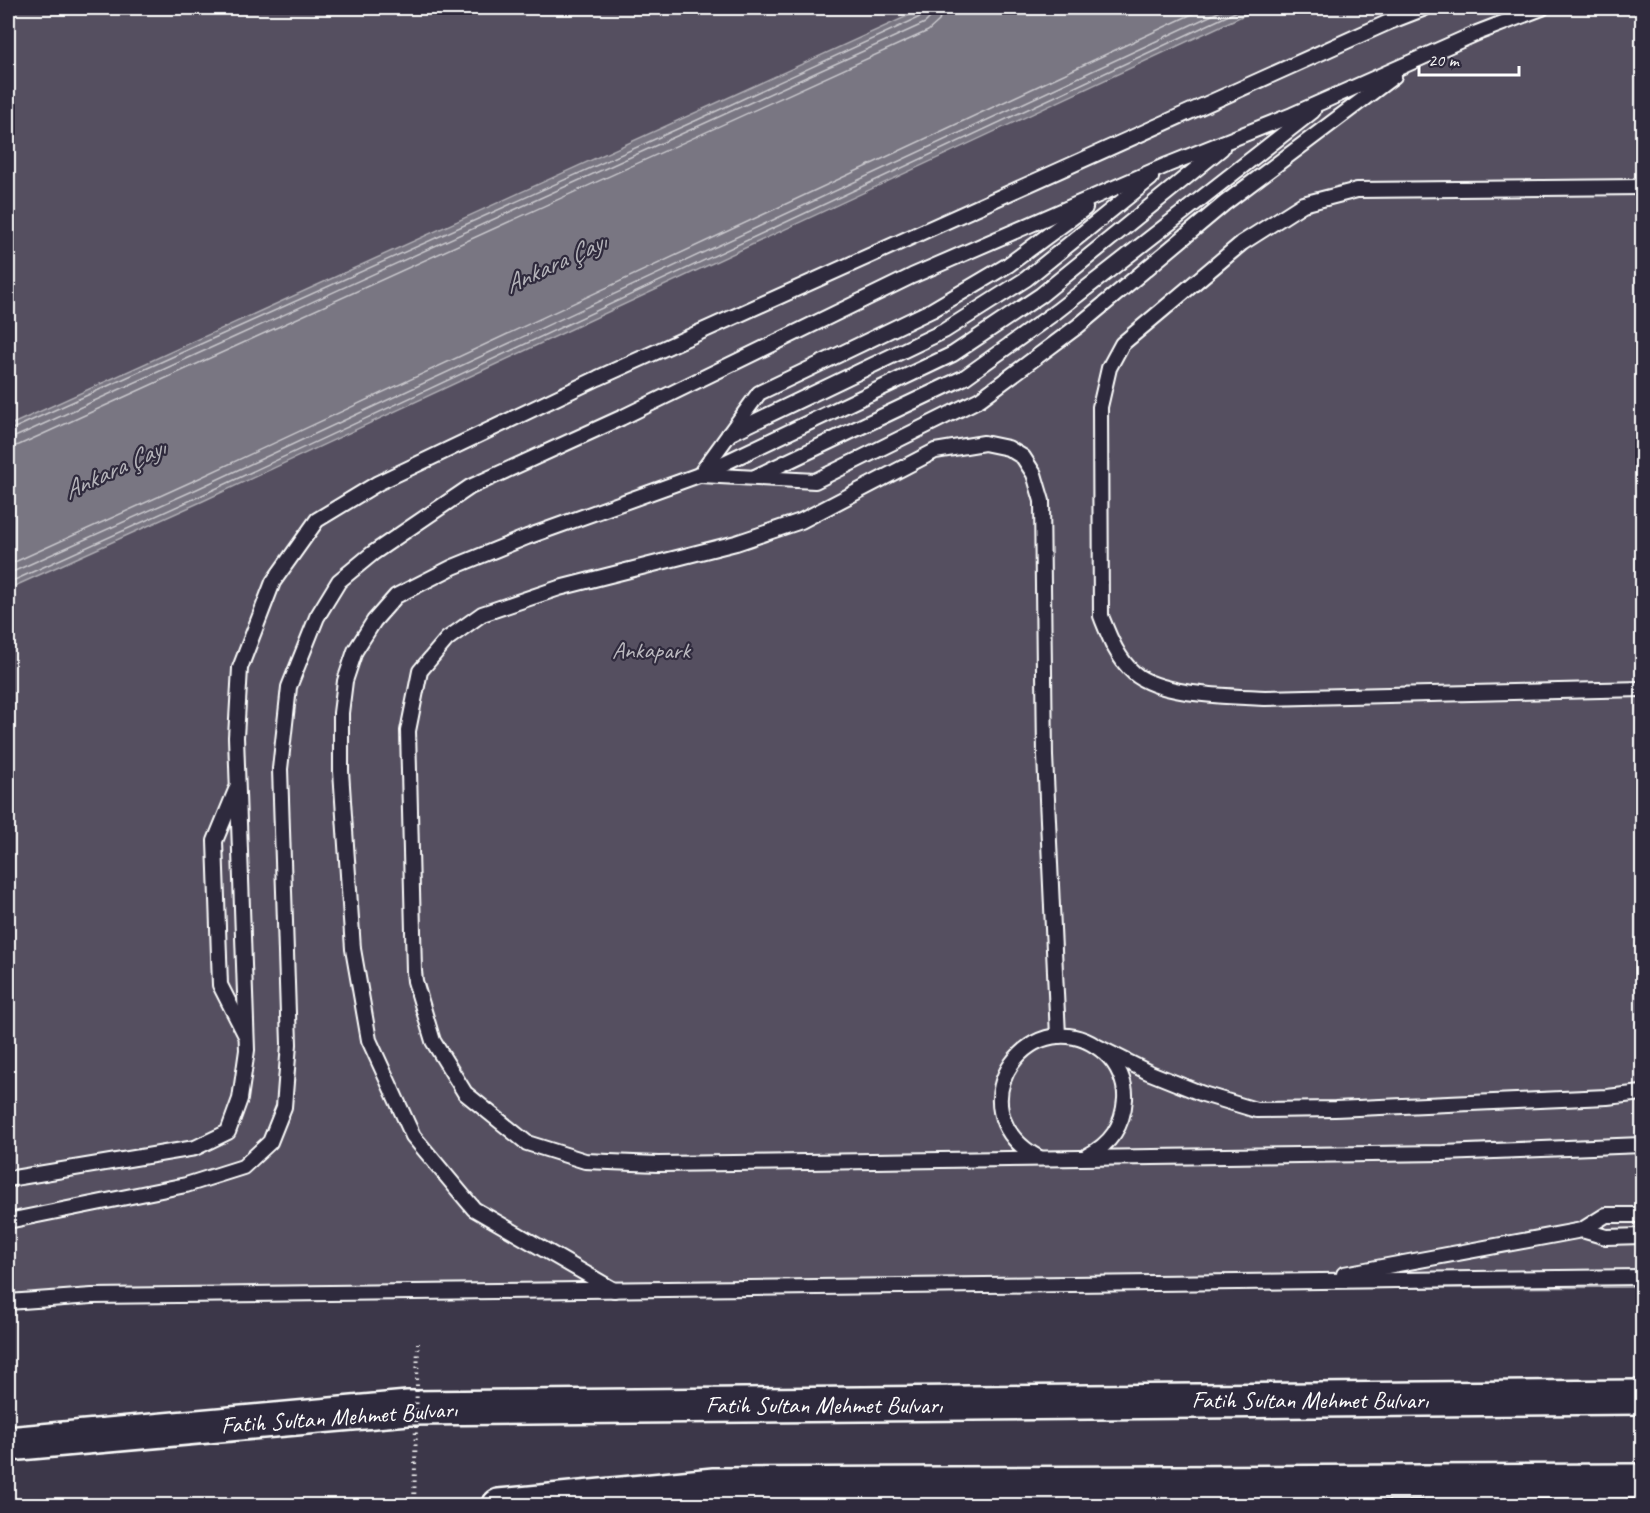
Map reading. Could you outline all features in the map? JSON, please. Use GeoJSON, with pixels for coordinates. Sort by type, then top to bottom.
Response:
{"type":"FeatureCollection","features":[{"type":"Feature","properties":{"kind":"highway","name":"Fatih Sultan Mehmet Bulvarı"},"geometry":{"type":"LineString","coordinates":[[8,1444],[408,1408],[1642,1398]]}},
{"type":"Feature","properties":{"kind":"highway"},"geometry":{"type":"LineString","coordinates":[[499,1506],[660,1498],[714,1485],[1258,1482],[1487,1494],[1641,1482]]}},
{"type":"Feature","properties":{"kind":"lane"},"geometry":{"type":"LineString","coordinates":[[8,1179],[195,1148],[228,1132],[240,1099],[247,1050],[236,737],[240,668],[273,582],[317,520],[378,483],[598,378],[1378,26],[1425,8]]}},
{"type":"Feature","properties":{"kind":"lane"},"geometry":{"type":"LineString","coordinates":[[8,1221],[186,1185],[243,1167],[270,1142],[284,1107],[289,1044],[280,770],[289,687],[316,617],[339,581],[373,553],[470,487],[621,418],[912,276],[1103,195],[1167,165],[1233,140],[1542,8]]}},
{"type":"Feature","properties":{"kind":"lane"},"geometry":{"type":"LineString","coordinates":[[699,475],[815,481],[980,399],[1078,326],[1225,203],[1412,62]]}},
{"type":"Feature","properties":{"kind":"lane"},"geometry":{"type":"LineString","coordinates":[[753,478],[964,377],[1066,304],[1329,99]]}},
{"type":"Feature","properties":{"kind":"lane"},"geometry":{"type":"LineString","coordinates":[[614,1290],[474,1209],[413,1136],[369,1040],[352,949],[341,771],[341,714],[345,681],[355,651],[374,621],[396,596],[453,567],[527,537],[699,475],[953,354],[1041,295],[1233,140]]}},
{"type":"Feature","properties":{"kind":"lane"},"geometry":{"type":"LineString","coordinates":[[729,434],[944,331],[1026,279],[1167,165]]}},
{"type":"Feature","properties":{"kind":"lane"},"geometry":{"type":"LineString","coordinates":[[1642,187],[1357,190],[1303,204],[1242,243],[1122,344],[1109,368],[1100,408],[1101,616],[1113,647],[1134,674],[1167,689],[1265,698],[1642,689]]}},
{"type":"Feature","properties":{"kind":"lane"},"geometry":{"type":"LineString","coordinates":[[699,475],[759,393],[932,310],[1008,266],[1103,195]]}},
{"type":"Feature","properties":{"kind":"lane"},"geometry":{"type":"LineString","coordinates":[[1058,1036],[1045,756],[1042,501],[1034,474],[1023,457],[1008,448],[984,443],[935,450],[801,521],[736,543],[559,588],[482,614],[447,639],[420,671],[408,731],[415,981],[433,1041],[465,1093],[527,1143],[585,1161],[658,1164],[1443,1153],[1642,1145]]}},
{"type":"Feature","properties":{"kind":"lane"},"geometry":{"type":"LineString","coordinates":[[237,785],[215,841],[220,985],[247,1037]]}},
{"type":"Feature","properties":{"kind":"lane"},"geometry":{"type":"LineString","coordinates":[[1041,1159],[1028,1152],[1013,1138],[1003,1122],[999,1103],[1001,1083],[1009,1066],[1021,1051],[1038,1041],[1058,1036],[1078,1038],[1148,1072],[1203,1094],[1256,1110],[1335,1109],[1607,1097],[1642,1093]]}},
{"type":"Feature","properties":{"kind":"lane"},"geometry":{"type":"LineString","coordinates":[[1083,1158],[1101,1149],[1115,1134],[1123,1116],[1125,1096],[1121,1076],[1111,1059],[1096,1046]]}},
{"type":"Feature","properties":{"kind":"lane"},"geometry":{"type":"LineString","coordinates":[[1306,1281],[1582,1230],[1606,1215],[1642,1215]]}},
{"type":"Feature","properties":{"kind":"lane"},"geometry":{"type":"LineString","coordinates":[[1582,1230],[1606,1237],[1642,1236]]}},
{"type":"Feature","properties":{"kind":"lane"},"geometry":{"type":"LineString","coordinates":[[8,1302],[92,1296],[1642,1277]]}},
{"type":"Feature","properties":{"kind":"lane"},"geometry":{"type":"LineString","coordinates":[[1225,1506],[1258,1482]]}},
{"type":"Feature","properties":{"kind":"path"},"geometry":{"type":"LineString","coordinates":[[414,1506],[418,1343]]}},
{"type":"Feature","properties":{"kind":"green space","name":"Ankapark"},"geometry":{"type":"Polygon","coordinates":[[[8,8],[1642,8],[1642,1287],[8,1296],[8,8]]]}},
{"type":"Feature","properties":{"kind":"water","name":"Ankara Çayı"},"geometry":{"type":"Polygon","coordinates":[[[925,8],[1259,8],[203,501],[8,589],[8,426],[925,8]]]}}]}
